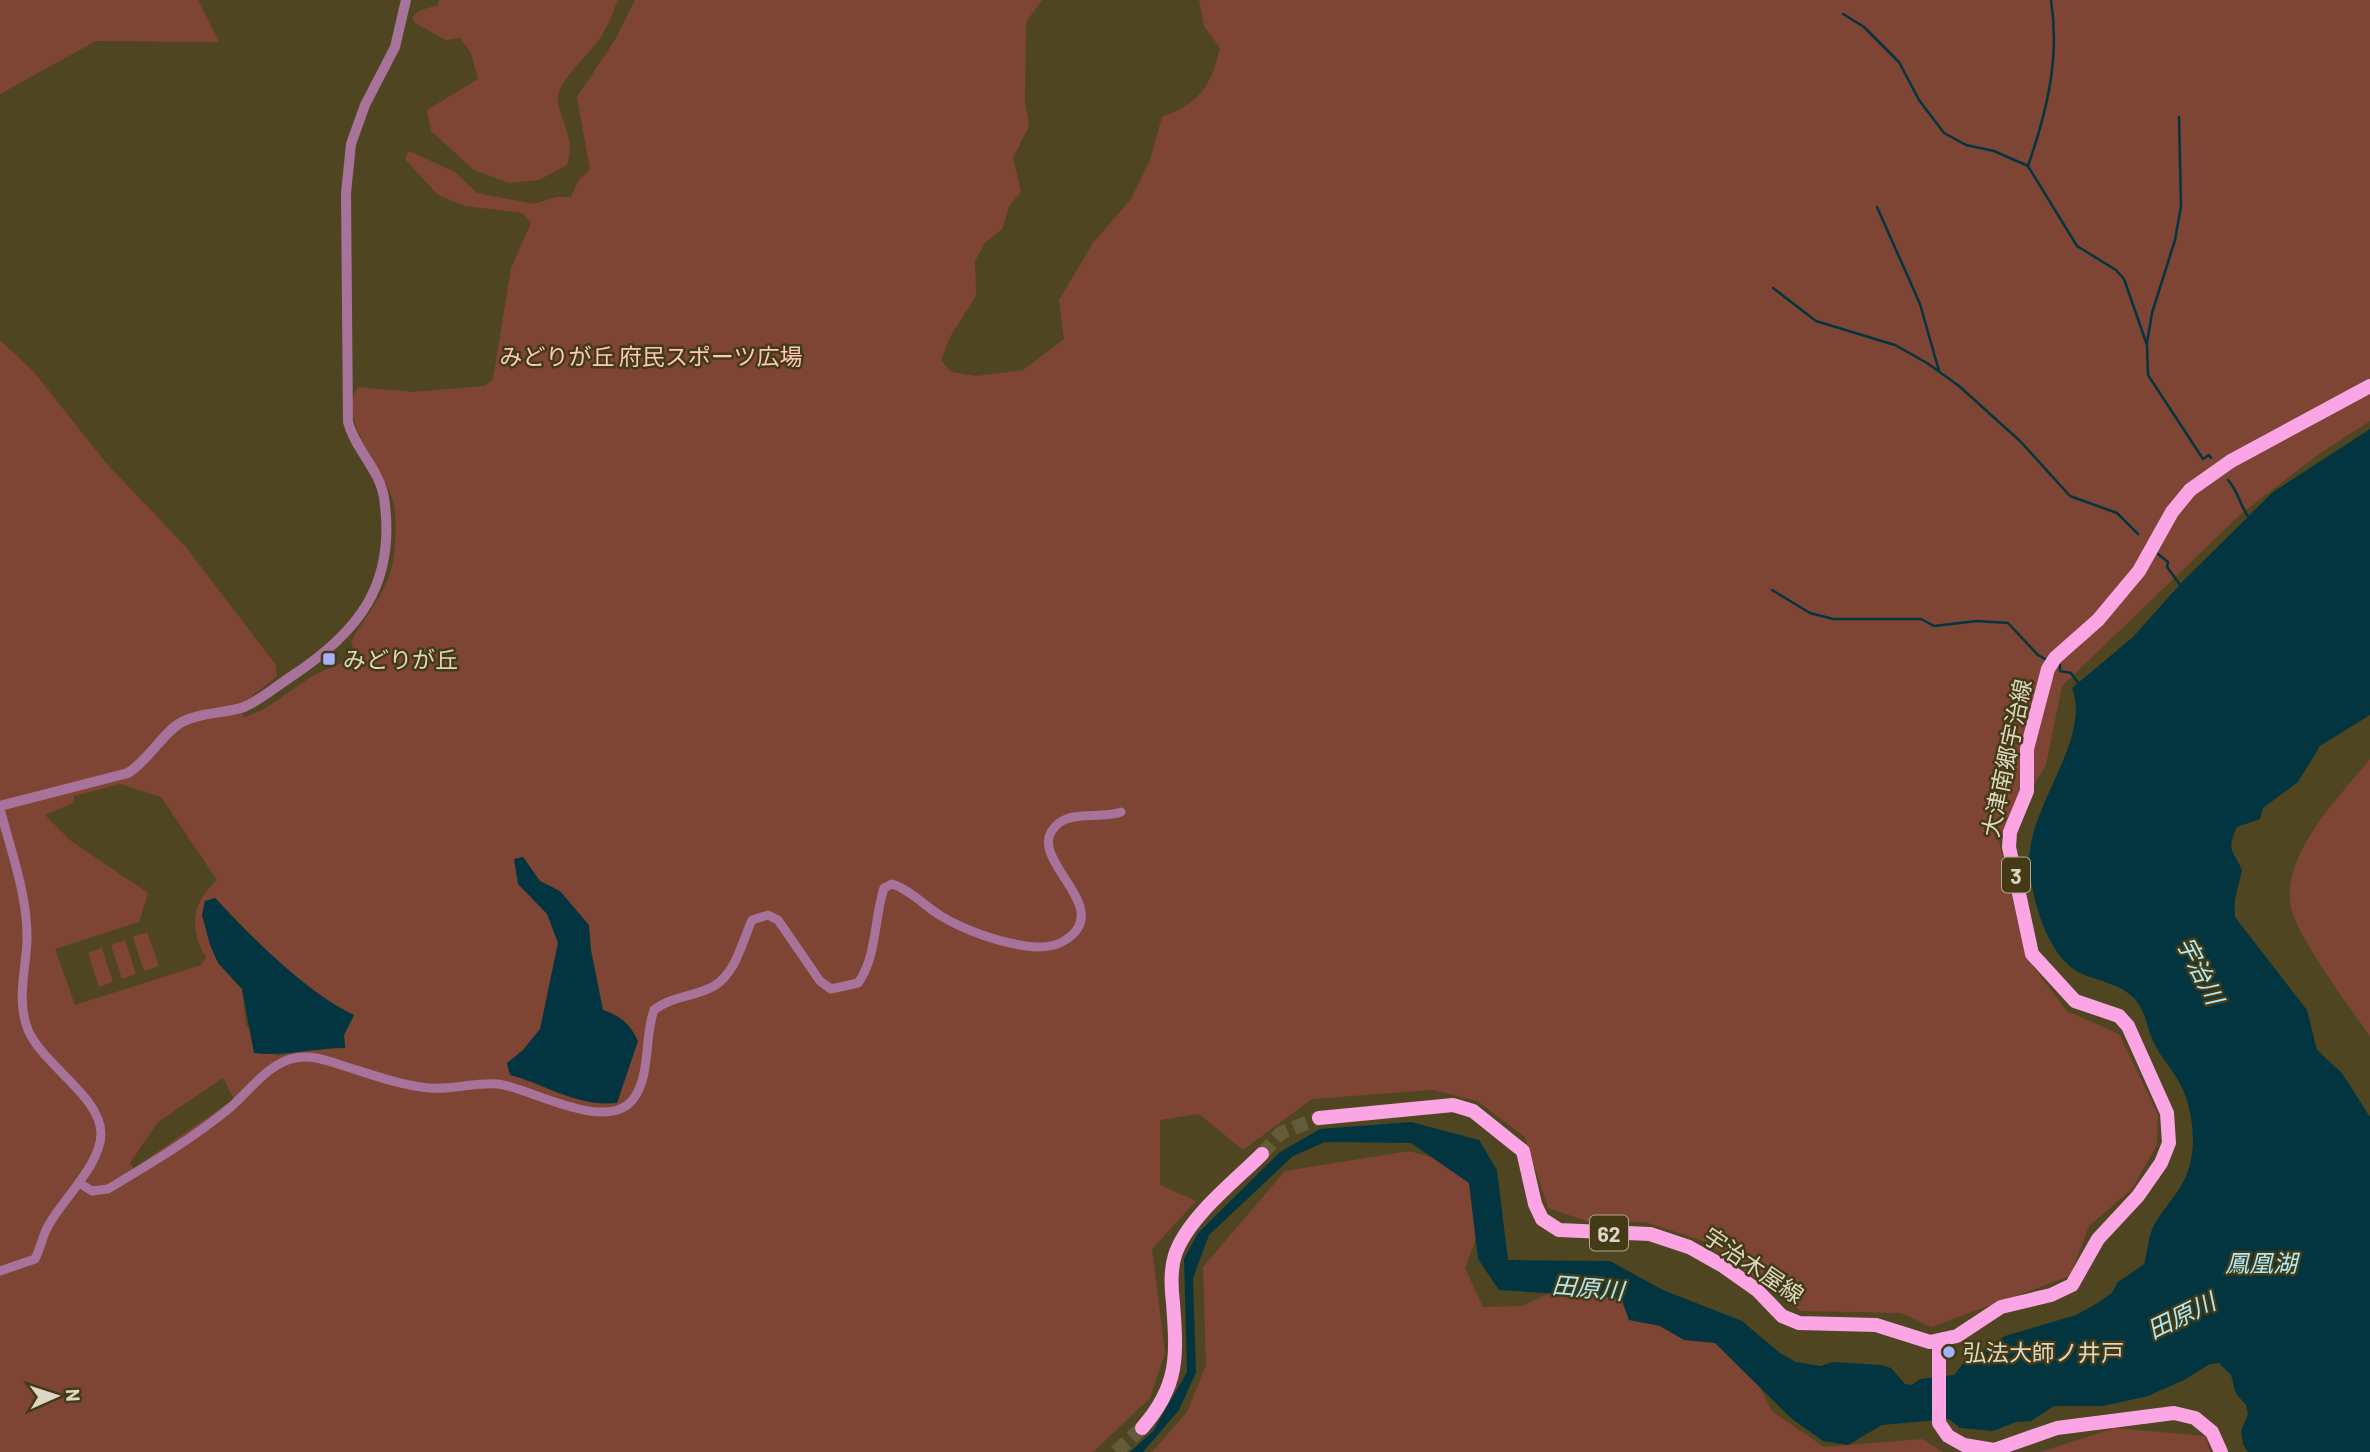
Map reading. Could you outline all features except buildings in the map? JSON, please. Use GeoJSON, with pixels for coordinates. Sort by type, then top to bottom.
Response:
{"type":"FeatureCollection","features":[{"type":"Feature","properties":{"kind":"main road","name":"大津南郷宇治線"},"geometry":{"type":"LineString","coordinates":[[1939,1346],[2001,1307],[2051,1295],[2072,1285],[2098,1238],[2138,1196],[2161,1163],[2169,1143],[2167,1113],[2128,1026],[2119,1016],[2075,1001],[2032,954],[2009,847],[2010,832],[2027,791],[2027,749],[2048,670],[2056,658],[2098,620],[2139,571],[2172,512],[2190,491],[2231,461],[2370,386]]}},
{"type":"Feature","properties":{"kind":"main road","name":"宇治木屋線"},"geometry":{"type":"LineString","coordinates":[[1319,1118],[1453,1105],[1473,1111],[1523,1151],[1535,1204],[1542,1219],[1559,1230],[1650,1234],[1689,1247],[1723,1266],[1756,1290],[1782,1316],[1799,1324],[1876,1325],[1939,1346]]}},
{"type":"Feature","properties":{"kind":"main road"},"geometry":{"type":"LineString","coordinates":[[1142,1428],[1159,1408],[1173,1374],[1176,1349],[1171,1271],[1176,1252],[1188,1229],[1262,1154]]}},
{"type":"Feature","properties":{"kind":"main road"},"geometry":{"type":"LineString","coordinates":[[1939,1346],[1938,1423],[1948,1436],[1964,1445],[1994,1450],[2057,1429],[2174,1413],[2195,1418],[2212,1432],[2221,1452]]}},
{"type":"Feature","properties":{"kind":"street"},"geometry":{"type":"LineString","coordinates":[[0,1271],[35,1259],[46,1230],[79,1183],[101,1134],[98,1116],[36,1045],[28,1029],[21,987],[27,940],[25,914],[0,808],[128,773],[142,764],[182,722],[199,715],[225,713],[247,706],[333,647],[377,586],[385,567],[384,499],[381,486],[352,438],[348,422],[346,193],[356,124],[395,47],[406,0]]}},
{"type":"Feature","properties":{"kind":"street"},"geometry":{"type":"LineString","coordinates":[[79,1183],[92,1191],[108,1189],[232,1105],[277,1064],[298,1058],[318,1058],[394,1081],[428,1088],[500,1084],[559,1104],[586,1109],[610,1111],[625,1106],[634,1098],[642,1082],[649,1023],[654,1010],[663,1003],[714,986],[735,963],[752,920],[768,915],[778,920],[820,981],[831,989],[858,983],[866,971],[880,900],[884,888],[892,884],[944,918],[982,934],[1026,946],[1058,945],[1079,927],[1082,917],[1080,905],[1051,856],[1051,833],[1059,823],[1069,818],[1111,816],[1121,812]]}},
{"type":"Feature","properties":{"kind":"green space"},"geometry":{"type":"Polygon","coordinates":[[[0,0],[198,0],[219,42],[96,41],[0,94],[0,0]]]}},
{"type":"Feature","properties":{"kind":"green space"},"geometry":{"type":"Polygon","coordinates":[[[439,0],[618,0],[602,35],[559,92],[559,107],[569,143],[567,165],[539,180],[509,183],[474,170],[431,131],[427,110],[478,79],[471,53],[460,38],[446,40],[415,23],[412,17],[421,10],[438,5],[439,0]]]}},
{"type":"Feature","properties":{"kind":"green space","name":"みどりが丘 府民スポーツ広場"},"geometry":{"type":"Polygon","coordinates":[[[635,0],[1042,0],[1026,22],[1025,100],[1029,126],[1013,158],[1021,191],[1009,207],[1002,229],[985,243],[975,261],[976,296],[950,337],[941,360],[951,372],[976,376],[1023,370],[1064,339],[1059,300],[1093,243],[1131,199],[1150,160],[1162,117],[1195,99],[1208,83],[1212,73],[1220,48],[1204,26],[1199,0],[2370,0],[2370,421],[2319,454],[2242,513],[2062,686],[2046,765],[1999,841],[2026,957],[2067,1011],[2119,1034],[2158,1114],[2157,1145],[2132,1189],[2089,1226],[2070,1276],[1931,1327],[1901,1313],[1801,1311],[1706,1242],[1645,1222],[1589,1222],[1548,1208],[1525,1137],[1477,1101],[1433,1090],[1312,1099],[1243,1150],[1199,1114],[1160,1120],[1160,1185],[1196,1201],[1152,1249],[1165,1353],[1150,1398],[1093,1452],[0,1452],[0,340],[34,372],[106,463],[185,546],[276,665],[277,676],[252,696],[242,718],[264,709],[314,675],[343,662],[353,647],[351,642],[390,574],[395,547],[395,512],[392,498],[359,433],[354,417],[353,401],[358,387],[413,392],[484,386],[493,379],[511,268],[531,223],[523,213],[465,206],[438,195],[405,159],[409,151],[455,172],[477,193],[534,204],[556,197],[571,197],[578,181],[590,170],[577,97],[615,40],[635,0]],[[120,784],[74,796],[73,803],[45,815],[71,841],[148,893],[139,922],[55,949],[75,1005],[201,965],[206,957],[197,936],[195,916],[202,897],[217,880],[161,797],[120,784]],[[216,898],[202,915],[218,963],[242,989],[246,1026],[277,1056],[317,1047],[345,1047],[344,1035],[354,1015],[299,979],[216,898]],[[223,1078],[158,1122],[130,1163],[134,1168],[234,1099],[223,1078]]]}},
{"type":"Feature","properties":{"kind":"green space"},"geometry":{"type":"Polygon","coordinates":[[[2370,759],[2370,1036],[2311,950],[2293,915],[2290,902],[2291,882],[2305,844],[2330,807],[2370,759]]]}},
{"type":"Feature","properties":{"kind":"green space"},"geometry":{"type":"Polygon","coordinates":[[[147,932],[159,966],[144,971],[133,937],[147,932]]]}},
{"type":"Feature","properties":{"kind":"green space"},"geometry":{"type":"Polygon","coordinates":[[[125,940],[136,974],[122,979],[111,945],[125,940]]]}},
{"type":"Feature","properties":{"kind":"green space"},"geometry":{"type":"Polygon","coordinates":[[[102,948],[113,982],[99,987],[88,953],[102,948]]]}},
{"type":"Feature","properties":{"kind":"green space"},"geometry":{"type":"Polygon","coordinates":[[[1409,1151],[1459,1165],[1476,1194],[1479,1226],[1465,1268],[1483,1307],[1522,1306],[1581,1279],[1739,1347],[1772,1411],[1824,1447],[1922,1439],[1943,1452],[1152,1452],[1187,1412],[1206,1365],[1203,1267],[1285,1171],[1409,1151]]]}},
{"type":"Feature","properties":{"kind":"green space"},"geometry":{"type":"Polygon","coordinates":[[[2115,1428],[2206,1436],[2210,1452],[2040,1452],[2115,1428]]]}},
{"type":"Feature","properties":{"kind":"water","name":"鳳凰湖"},"geometry":{"type":"Polygon","coordinates":[[[2370,429],[2370,715],[2320,746],[2298,782],[2263,808],[2260,819],[2237,827],[2231,846],[2242,870],[2235,898],[2235,917],[2307,1010],[2317,1050],[2342,1073],[2370,1117],[2370,1452],[2248,1452],[2243,1444],[2241,1431],[2248,1414],[2246,1405],[2236,1394],[2231,1375],[2219,1363],[2210,1364],[2184,1380],[2148,1396],[2103,1406],[2054,1406],[2031,1421],[2016,1422],[1993,1431],[1960,1428],[1949,1419],[1882,1425],[1848,1445],[1823,1441],[1792,1419],[1715,1343],[1684,1340],[1660,1326],[1629,1320],[1621,1298],[1499,1290],[1478,1259],[1469,1183],[1411,1143],[1325,1142],[1293,1156],[1209,1235],[1193,1278],[1196,1372],[1179,1410],[1143,1452],[1130,1452],[1153,1431],[1187,1372],[1184,1259],[1198,1233],[1280,1152],[1320,1129],[1411,1122],[1479,1140],[1497,1170],[1508,1260],[1610,1261],[1663,1290],[1742,1321],[1780,1353],[1796,1362],[1821,1366],[1832,1362],[1881,1365],[1891,1368],[1905,1384],[1912,1385],[1920,1379],[1954,1375],[1965,1361],[2005,1336],[2076,1315],[2112,1293],[2117,1283],[2144,1264],[2153,1228],[2188,1172],[2193,1131],[2189,1107],[2181,1086],[2155,1046],[2138,1003],[2122,989],[2070,967],[2052,944],[2035,901],[2030,874],[2030,851],[2035,827],[2073,732],[2076,710],[2072,688],[2133,637],[2183,581],[2273,492],[2370,429]]]}},
{"type":"Feature","properties":{"kind":"water"},"geometry":{"type":"Polygon","coordinates":[[[523,857],[540,881],[560,891],[589,925],[603,1010],[624,1021],[638,1041],[617,1103],[575,1099],[510,1075],[507,1063],[523,1050],[540,1029],[558,943],[547,914],[518,884],[514,859],[523,857]]]}},
{"type":"Feature","properties":{"kind":"water"},"geometry":{"type":"Polygon","coordinates":[[[215,898],[299,979],[354,1015],[344,1035],[345,1048],[277,1054],[254,1053],[242,989],[218,963],[202,915],[205,901],[215,898]]]}},
{"type":"Feature","properties":{"kind":"waterway"},"geometry":{"type":"LineString","coordinates":[[2028,166],[2046,105],[2053,64],[2051,0]]}},
{"type":"Feature","properties":{"kind":"waterway"},"geometry":{"type":"LineString","coordinates":[[1843,14],[1864,27],[1899,62],[1919,100],[1944,133],[1966,145],[1994,151],[2028,166],[2077,246],[2116,270],[2124,279],[2147,345],[2148,375],[2203,459],[2209,455],[2211,458]]}},
{"type":"Feature","properties":{"kind":"waterway"},"geometry":{"type":"LineString","coordinates":[[2147,343],[2152,313],[2175,240],[2181,206],[2179,117]]}},
{"type":"Feature","properties":{"kind":"waterway"},"geometry":{"type":"LineString","coordinates":[[1877,207],[1920,304],[1939,371]]}},
{"type":"Feature","properties":{"kind":"waterway"},"geometry":{"type":"LineString","coordinates":[[1773,288],[1816,321],[1895,345],[1927,363],[1959,386],[2020,441],[2070,496],[2117,513],[2138,534]]}},
{"type":"Feature","properties":{"kind":"waterway"},"geometry":{"type":"LineString","coordinates":[[2228,480],[2250,519]]}},
{"type":"Feature","properties":{"kind":"waterway"},"geometry":{"type":"LineString","coordinates":[[2158,554],[2168,562],[2167,567],[2181,586]]}},
{"type":"Feature","properties":{"kind":"waterway"},"geometry":{"type":"LineString","coordinates":[[1772,590],[1810,613],[1833,619],[1921,619],[1934,626],[1977,621],[2008,623],[2045,659]]}},
{"type":"Feature","properties":{"kind":"waterway"},"geometry":{"type":"LineString","coordinates":[[2060,665],[2060,671],[2071,673],[2079,684]]}},
{"type":"Feature","properties":{"kind":"tunnel"},"geometry":{"type":"LineString","coordinates":[[1262,1154],[1281,1133],[1319,1118]]}},
{"type":"Feature","properties":{"kind":"tunnel"},"geometry":{"type":"LineString","coordinates":[[1116,1452],[1142,1428]]}},
{"type":"Feature","properties":{"kind":"place","name":"みどりが丘"},"geometry":{"type":"Point","coordinates":[329,659]}},
{"type":"Feature","properties":{"kind":"place","name":"弘法大師ノ井戸"},"geometry":{"type":"Point","coordinates":[1949,1352]}},
{"type":"Feature","properties":{"kind":"water label","name":"宇治川"},"geometry":{"type":"Point","coordinates":[2201,970]}},
{"type":"Feature","properties":{"kind":"water label","name":"田原川"},"geometry":{"type":"Point","coordinates":[1588,1287]}},
{"type":"Feature","properties":{"kind":"water label","name":"田原川"},"geometry":{"type":"Point","coordinates":[2181,1315]}}]}
